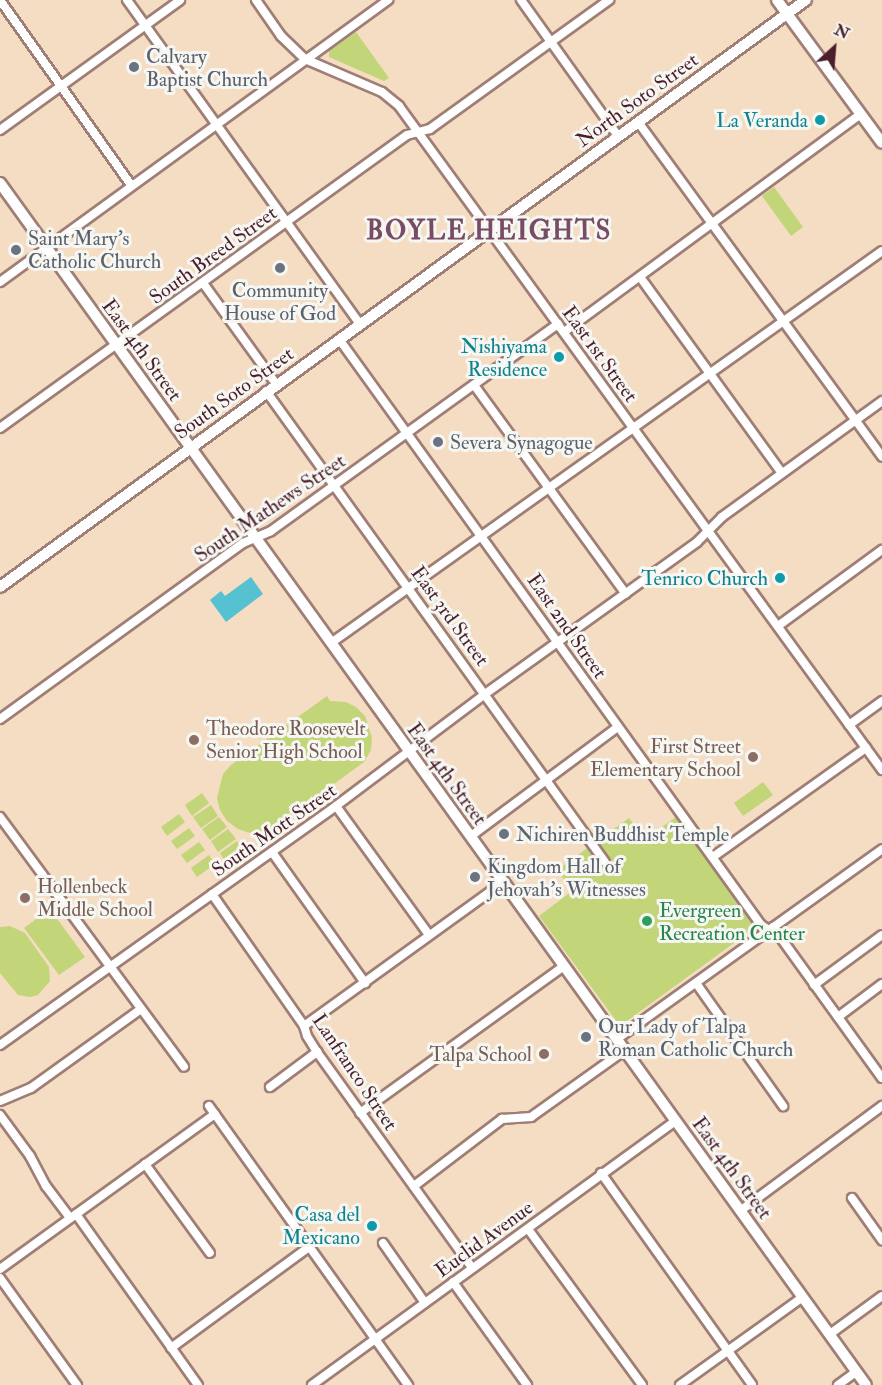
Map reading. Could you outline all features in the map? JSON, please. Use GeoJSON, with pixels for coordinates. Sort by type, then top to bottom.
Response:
{"type":"FeatureCollection","features":[{"type":"Feature","properties":{"kind":"main road"},"geometry":{"type":"LineString","coordinates":[[777,0],[882,143]]}},
{"type":"Feature","properties":{"kind":"main road","name":"North Soto Street"},"geometry":{"type":"LineString","coordinates":[[488,229],[806,0]]}},
{"type":"Feature","properties":{"kind":"main road","name":"East 4th Street"},"geometry":{"type":"LineString","coordinates":[[0,183],[866,1385]]}},
{"type":"Feature","properties":{"kind":"main road","name":"South Soto Street"},"geometry":{"type":"LineString","coordinates":[[0,587],[488,229]]}},
{"type":"Feature","properties":{"kind":"street"},"geometry":{"type":"LineString","coordinates":[[0,0],[131,185]]}},
{"type":"Feature","properties":{"kind":"street"},"geometry":{"type":"LineString","coordinates":[[127,0],[360,324]]}},
{"type":"Feature","properties":{"kind":"street"},"geometry":{"type":"LineString","coordinates":[[0,130],[180,0]]}},
{"type":"Feature","properties":{"kind":"street","name":"East 1st Street"},"geometry":{"type":"LineString","coordinates":[[256,0],[281,36],[305,59],[382,92],[399,106],[882,770]]}},
{"type":"Feature","properties":{"kind":"street"},"geometry":{"type":"LineString","coordinates":[[0,282],[388,0]]}},
{"type":"Feature","properties":{"kind":"street"},"geometry":{"type":"LineString","coordinates":[[521,0],[618,136]]}},
{"type":"Feature","properties":{"kind":"street","name":"South Breed Street"},"geometry":{"type":"LineString","coordinates":[[0,428],[407,135],[430,129],[609,0]]}},
{"type":"Feature","properties":{"kind":"street"},"geometry":{"type":"LineString","coordinates":[[564,332],[861,114]]}},
{"type":"Feature","properties":{"kind":"street"},"geometry":{"type":"LineString","coordinates":[[638,122],[882,457]]}},
{"type":"Feature","properties":{"kind":"street"},"geometry":{"type":"LineString","coordinates":[[331,643],[484,537],[882,251]]}},
{"type":"Feature","properties":{"kind":"street"},"geometry":{"type":"LineString","coordinates":[[640,277],[782,473]]}},
{"type":"Feature","properties":{"kind":"street"},"geometry":{"type":"LineString","coordinates":[[203,283],[276,384]]}},
{"type":"Feature","properties":{"kind":"street","name":"South Mathews Street"},"geometry":{"type":"LineString","coordinates":[[0,718],[234,549],[271,531],[558,324]]}},
{"type":"Feature","properties":{"kind":"street","name":"East 2nd Street"},"geometry":{"type":"LineString","coordinates":[[339,339],[484,537],[761,925],[771,929],[882,1078]]}},
{"type":"Feature","properties":{"kind":"street"},"geometry":{"type":"LineString","coordinates":[[474,385],[626,594]]}},
{"type":"Feature","properties":{"kind":"street","name":"East 3rd Street"},"geometry":{"type":"LineString","coordinates":[[266,391],[336,484],[605,861]]}},
{"type":"Feature","properties":{"kind":"street","name":"South Mott Street"},"geometry":{"type":"LineString","coordinates":[[0,1045],[336,806],[485,694],[626,594],[709,531],[714,523],[882,401]]}},
{"type":"Feature","properties":{"kind":"street"},"geometry":{"type":"LineString","coordinates":[[778,626],[882,550]]}},
{"type":"Feature","properties":{"kind":"street"},"geometry":{"type":"LineString","coordinates":[[849,725],[882,701]]}},
{"type":"Feature","properties":{"kind":"street"},"geometry":{"type":"LineString","coordinates":[[471,836],[618,727]]}},
{"type":"Feature","properties":{"kind":"street"},"geometry":{"type":"LineString","coordinates":[[713,857],[866,748]]}},
{"type":"Feature","properties":{"kind":"street"},"geometry":{"type":"LineString","coordinates":[[336,806],[429,935]]}},
{"type":"Feature","properties":{"kind":"street"},"geometry":{"type":"LineString","coordinates":[[0,817],[184,1067]]}},
{"type":"Feature","properties":{"kind":"street"},"geometry":{"type":"LineString","coordinates":[[617,1039],[882,849]]}},
{"type":"Feature","properties":{"kind":"street"},"geometry":{"type":"LineString","coordinates":[[272,852],[365,983]]}},
{"type":"Feature","properties":{"kind":"street"},"geometry":{"type":"LineString","coordinates":[[304,1026],[504,882]]}},
{"type":"Feature","properties":{"kind":"street","name":"Lanfranco Street"},"geometry":{"type":"LineString","coordinates":[[212,894],[304,1026],[317,1052],[472,1268]]}},
{"type":"Feature","properties":{"kind":"street"},"geometry":{"type":"LineString","coordinates":[[814,985],[882,936]]}},
{"type":"Feature","properties":{"kind":"street"},"geometry":{"type":"LineString","coordinates":[[360,1113],[564,966]]}},
{"type":"Feature","properties":{"kind":"street"},"geometry":{"type":"LineString","coordinates":[[696,983],[783,1106]]}},
{"type":"Feature","properties":{"kind":"street"},"geometry":{"type":"LineString","coordinates":[[838,1017],[882,984]]}},
{"type":"Feature","properties":{"kind":"street"},"geometry":{"type":"LineString","coordinates":[[0,1101],[31,1088],[141,1009]]}},
{"type":"Feature","properties":{"kind":"street"},"geometry":{"type":"LineString","coordinates":[[414,1186],[502,1119],[531,1117],[625,1050]]}},
{"type":"Feature","properties":{"kind":"street"},"geometry":{"type":"LineString","coordinates":[[270,1087],[317,1052]]}},
{"type":"Feature","properties":{"kind":"street"},"geometry":{"type":"LineString","coordinates":[[209,1106],[408,1385]]}},
{"type":"Feature","properties":{"kind":"street"},"geometry":{"type":"LineString","coordinates":[[741,1211],[882,1106]]}},
{"type":"Feature","properties":{"kind":"street"},"geometry":{"type":"LineString","coordinates":[[0,1114],[30,1156],[46,1186],[73,1216],[198,1385]]}},
{"type":"Feature","properties":{"kind":"street"},"geometry":{"type":"LineString","coordinates":[[0,1269],[215,1114]]}},
{"type":"Feature","properties":{"kind":"street","name":"Euclid Avenue"},"geometry":{"type":"LineString","coordinates":[[312,1385],[676,1120]]}},
{"type":"Feature","properties":{"kind":"street"},"geometry":{"type":"LineString","coordinates":[[146,1164],[210,1253]]}},
{"type":"Feature","properties":{"kind":"street"},"geometry":{"type":"LineString","coordinates":[[601,1173],[752,1385]]}},
{"type":"Feature","properties":{"kind":"street"},"geometry":{"type":"LineString","coordinates":[[852,1198],[882,1240]]}},
{"type":"Feature","properties":{"kind":"street"},"geometry":{"type":"LineString","coordinates":[[528,1229],[642,1385]]}},
{"type":"Feature","properties":{"kind":"street"},"geometry":{"type":"LineString","coordinates":[[383,1244],[425,1303]]}},
{"type":"Feature","properties":{"kind":"street"},"geometry":{"type":"LineString","coordinates":[[171,1348],[309,1247]]}},
{"type":"Feature","properties":{"kind":"street"},"geometry":{"type":"LineString","coordinates":[[0,1278],[77,1385]]}},
{"type":"Feature","properties":{"kind":"street"},"geometry":{"type":"LineString","coordinates":[[453,1282],[527,1385]]}},
{"type":"Feature","properties":{"kind":"street"},"geometry":{"type":"LineString","coordinates":[[830,1334],[882,1296]]}},
{"type":"Feature","properties":{"kind":"street"},"geometry":{"type":"LineString","coordinates":[[680,1385],[803,1297]]}},
{"type":"Feature","properties":{"kind":"street"},"geometry":{"type":"LineString","coordinates":[[838,1385],[856,1372]]}},
{"type":"Feature","properties":{"kind":"green space"},"geometry":{"type":"Polygon","coordinates":[[[356,32],[389,78],[384,81],[329,57],[329,51],[356,32]]]}},
{"type":"Feature","properties":{"kind":"green space"},"geometry":{"type":"Polygon","coordinates":[[[774,187],[803,227],[791,236],[762,196],[774,187]]]}},
{"type":"Feature","properties":{"kind":"green space"},"geometry":{"type":"Polygon","coordinates":[[[327,696],[330,701],[346,702],[356,707],[365,716],[372,738],[371,750],[364,762],[275,827],[263,832],[250,833],[238,829],[227,821],[220,810],[217,798],[223,774],[231,765],[327,696]]]}},
{"type":"Feature","properties":{"kind":"green space"},"geometry":{"type":"Polygon","coordinates":[[[763,782],[773,795],[743,816],[734,803],[763,782]]]}},
{"type":"Feature","properties":{"kind":"green space"},"geometry":{"type":"Polygon","coordinates":[[[202,793],[209,803],[192,816],[185,805],[202,793]]]}},
{"type":"Feature","properties":{"kind":"green space"},"geometry":{"type":"Polygon","coordinates":[[[211,805],[218,816],[201,828],[193,817],[211,805]]]}},
{"type":"Feature","properties":{"kind":"green space"},"geometry":{"type":"Polygon","coordinates":[[[179,814],[185,822],[167,836],[161,827],[179,814]]]}},
{"type":"Feature","properties":{"kind":"green space"},"geometry":{"type":"Polygon","coordinates":[[[219,817],[227,827],[210,840],[202,829],[219,817]]]}},
{"type":"Feature","properties":{"kind":"green space","name":"Evergreen Recreation Center"},"geometry":{"type":"Polygon","coordinates":[[[676,817],[756,927],[620,1026],[539,916],[572,891],[557,870],[629,818],[645,839],[676,817]]]}},
{"type":"Feature","properties":{"kind":"green space"},"geometry":{"type":"Polygon","coordinates":[[[189,828],[195,836],[177,849],[171,841],[189,828]]]}},
{"type":"Feature","properties":{"kind":"green space"},"geometry":{"type":"Polygon","coordinates":[[[228,829],[236,839],[218,852],[211,841],[228,829]]]}},
{"type":"Feature","properties":{"kind":"green space"},"geometry":{"type":"Polygon","coordinates":[[[237,841],[244,852],[227,864],[220,853],[237,841]]]}},
{"type":"Feature","properties":{"kind":"green space"},"geometry":{"type":"Polygon","coordinates":[[[199,842],[205,850],[187,863],[181,855],[199,842]]]}},
{"type":"Feature","properties":{"kind":"green space"},"geometry":{"type":"Polygon","coordinates":[[[209,855],[215,864],[197,877],[191,868],[209,855]]]}},
{"type":"Feature","properties":{"kind":"green space"},"geometry":{"type":"Polygon","coordinates":[[[50,909],[85,957],[59,975],[24,928],[50,909]]]}},
{"type":"Feature","properties":{"kind":"green space"},"geometry":{"type":"Polygon","coordinates":[[[10,926],[25,933],[49,967],[50,981],[38,995],[30,997],[18,995],[0,973],[0,927],[10,926]]]}},
{"type":"Feature","properties":{"kind":"water"},"geometry":{"type":"Polygon","coordinates":[[[251,577],[263,594],[226,622],[210,600],[221,591],[225,596],[251,577]]]}},
{"type":"Feature","properties":{"kind":"place","name":"Calvary Baptist Church"},"geometry":{"type":"Point","coordinates":[134,67]}},
{"type":"Feature","properties":{"kind":"place","name":"La Veranda"},"geometry":{"type":"Point","coordinates":[820,120]}},
{"type":"Feature","properties":{"kind":"place","name":"Saint Mary's Catholic Church"},"geometry":{"type":"Point","coordinates":[16,250]}},
{"type":"Feature","properties":{"kind":"place","name":"Community House of God"},"geometry":{"type":"Point","coordinates":[280,268]}},
{"type":"Feature","properties":{"kind":"place","name":"Nishiyama Residence"},"geometry":{"type":"Point","coordinates":[559,357]}},
{"type":"Feature","properties":{"kind":"place","name":"Severa Synagogue"},"geometry":{"type":"Point","coordinates":[438,442]}},
{"type":"Feature","properties":{"kind":"place","name":"Tenrico Church"},"geometry":{"type":"Point","coordinates":[780,578]}},
{"type":"Feature","properties":{"kind":"place","name":"Theodore Roosevelt Senior High School"},"geometry":{"type":"Point","coordinates":[194,740]}},
{"type":"Feature","properties":{"kind":"place","name":"First Street Elementary School"},"geometry":{"type":"Point","coordinates":[753,757]}},
{"type":"Feature","properties":{"kind":"place","name":"Nichiren Buddhist Temple"},"geometry":{"type":"Point","coordinates":[504,834]}},
{"type":"Feature","properties":{"kind":"place","name":"Kingdom Hall of Jehovah's Witnesses"},"geometry":{"type":"Point","coordinates":[475,877]}},
{"type":"Feature","properties":{"kind":"place","name":"Hollenbeck Middle School"},"geometry":{"type":"Point","coordinates":[25,898]}},
{"type":"Feature","properties":{"kind":"place","name":"Evergreen Recreation Center"},"geometry":{"type":"Point","coordinates":[647,921]}},
{"type":"Feature","properties":{"kind":"place","name":"Our Lady of Talpa Roman Catholic Church"},"geometry":{"type":"Point","coordinates":[586,1037]}},
{"type":"Feature","properties":{"kind":"place","name":"Talpa School"},"geometry":{"type":"Point","coordinates":[544,1054]}},
{"type":"Feature","properties":{"kind":"place","name":"Casa del Mexicano"},"geometry":{"type":"Point","coordinates":[372,1226]}},
{"type":"Feature","properties":{"kind":"district","name":"BOYLE HEIGHTS"},"geometry":{"type":"Point","coordinates":[489,232]}}]}
